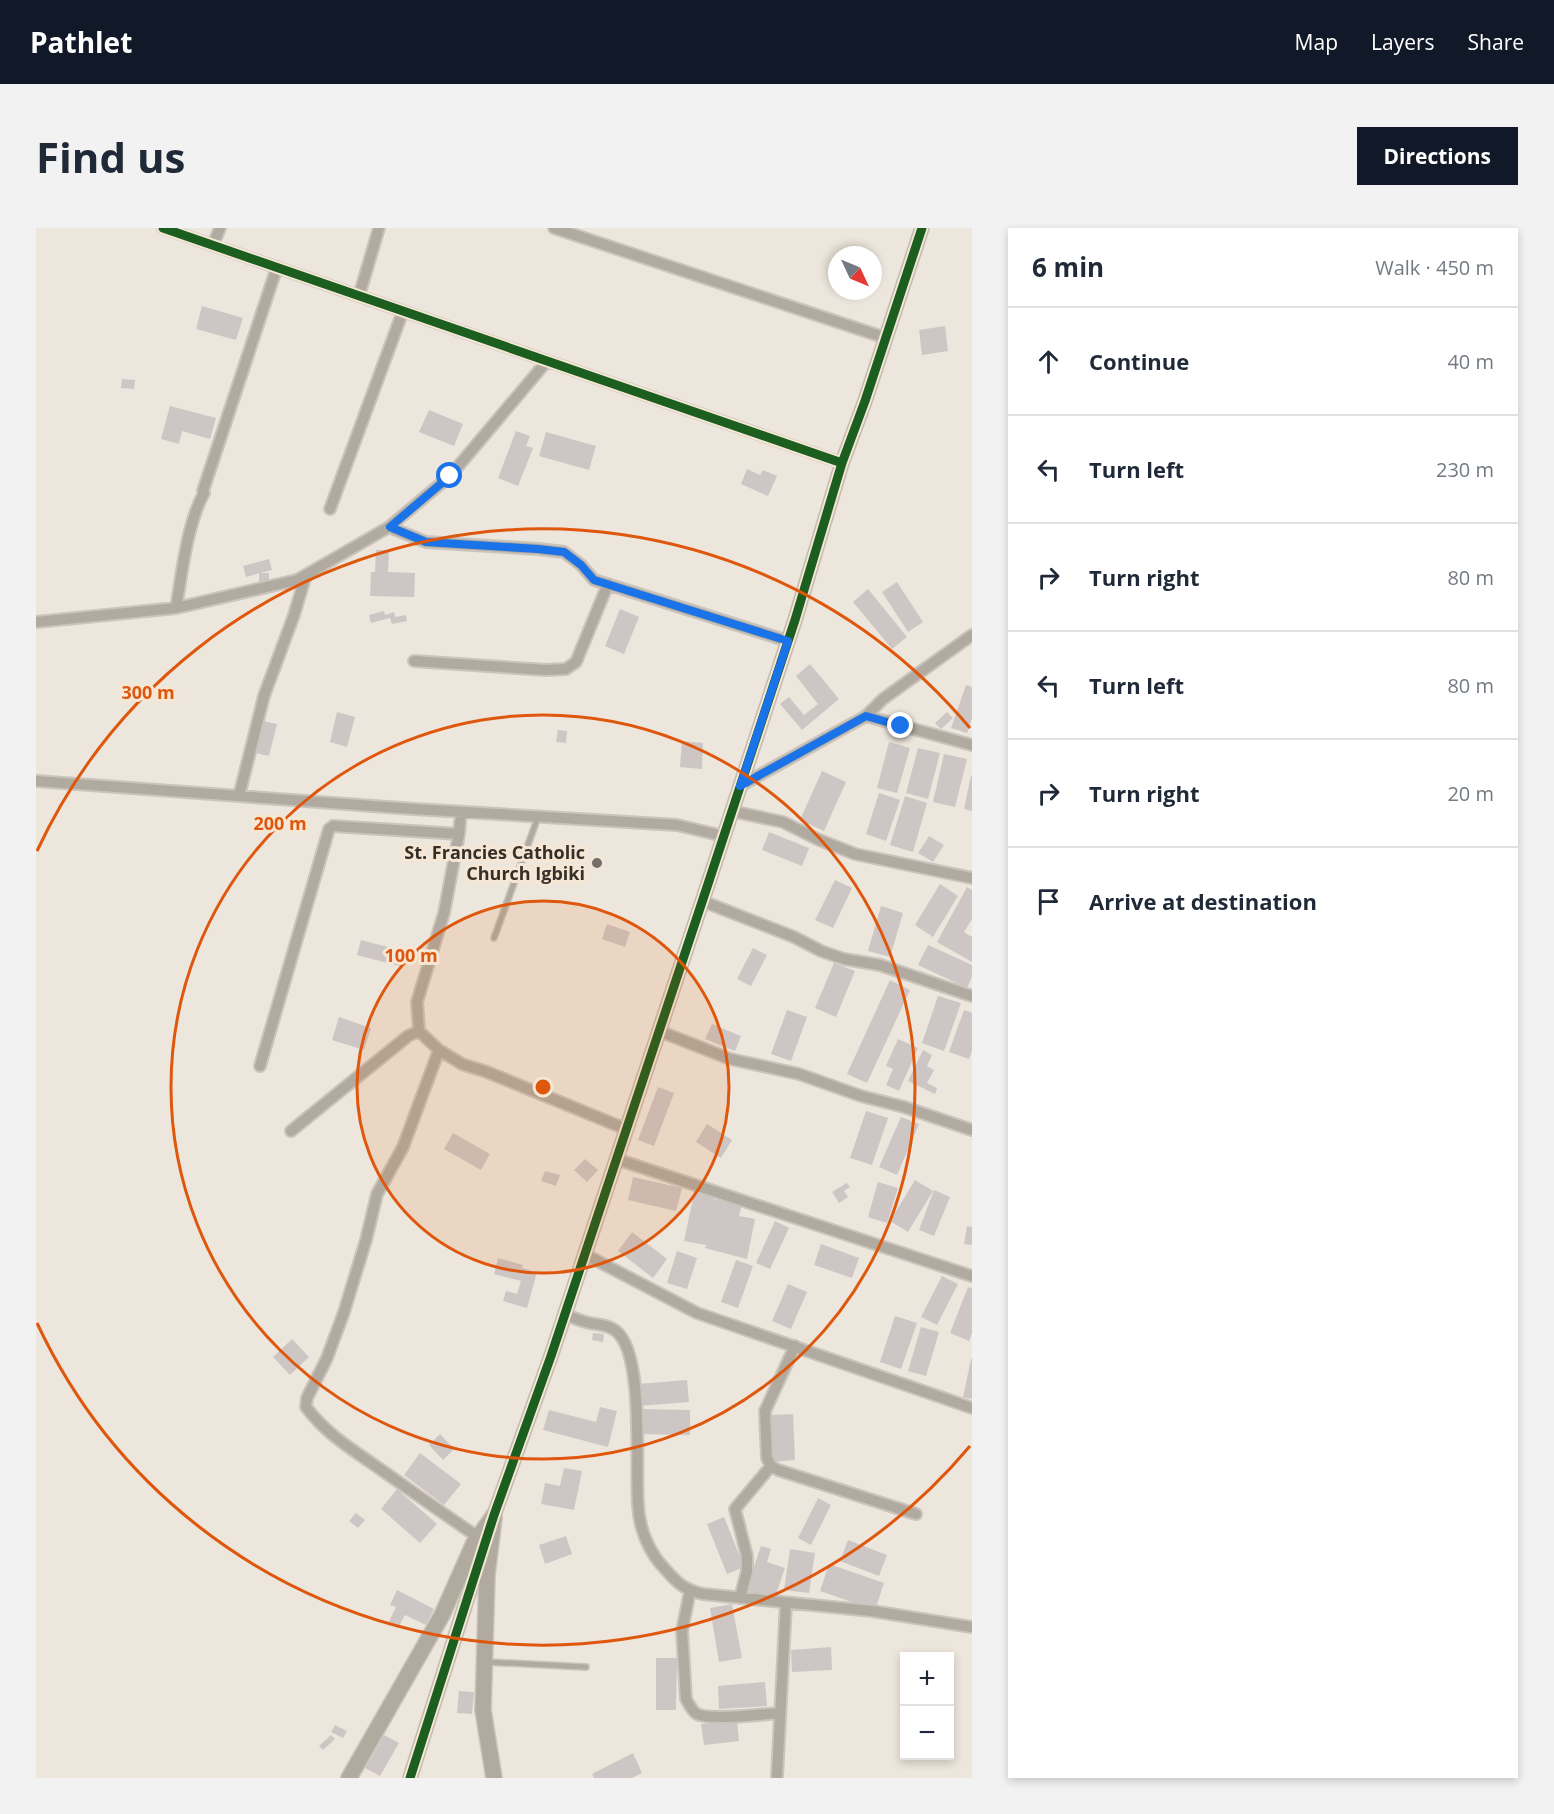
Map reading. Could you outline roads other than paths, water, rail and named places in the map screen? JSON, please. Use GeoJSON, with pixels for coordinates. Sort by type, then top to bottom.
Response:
{"type":"FeatureCollection","features":[{"type":"Feature","properties":{"kind":"main road"},"geometry":{"type":"LineString","coordinates":[[349,1778],[442,1615],[478,1537],[494,1515]]}},
{"type":"Feature","properties":{"kind":"main road"},"geometry":{"type":"LineString","coordinates":[[494,1515],[487,1575],[483,1710],[494,1778]]}},
{"type":"Feature","properties":{"kind":"street"},"geometry":{"type":"LineString","coordinates":[[163,228],[842,463]]}},
{"type":"Feature","properties":{"kind":"street"},"geometry":{"type":"LineString","coordinates":[[213,245],[220,228]]}},
{"type":"Feature","properties":{"kind":"street"},"geometry":{"type":"LineString","coordinates":[[359,296],[379,228]]}},
{"type":"Feature","properties":{"kind":"street"},"geometry":{"type":"LineString","coordinates":[[554,228],[886,339]]}},
{"type":"Feature","properties":{"kind":"street"},"geometry":{"type":"LineString","coordinates":[[410,1778],[494,1515],[564,1314],[702,901],[788,641],[842,463],[922,228]]}},
{"type":"Feature","properties":{"kind":"street"},"geometry":{"type":"LineString","coordinates":[[176,608],[195,513],[227,424],[277,267]]}},
{"type":"Feature","properties":{"kind":"street"},"geometry":{"type":"LineString","coordinates":[[330,509],[403,311]]}},
{"type":"Feature","properties":{"kind":"street"},"geometry":{"type":"LineString","coordinates":[[36,622],[176,608],[297,580],[390,527],[450,476],[547,361]]}},
{"type":"Feature","properties":{"kind":"street"},"geometry":{"type":"LineString","coordinates":[[390,527],[426,542],[564,552],[581,565],[594,580],[788,641]]}},
{"type":"Feature","properties":{"kind":"street"},"geometry":{"type":"LineString","coordinates":[[238,796],[264,696],[306,575]]}},
{"type":"Feature","properties":{"kind":"street"},"geometry":{"type":"LineString","coordinates":[[414,661],[546,670],[566,669],[576,662],[608,584]]}},
{"type":"Feature","properties":{"kind":"street"},"geometry":{"type":"LineString","coordinates":[[740,786],[866,716],[883,699],[972,635]]}},
{"type":"Feature","properties":{"kind":"street"},"geometry":{"type":"LineString","coordinates":[[866,716],[972,745]]}},
{"type":"Feature","properties":{"kind":"street"},"geometry":{"type":"LineString","coordinates":[[36,781],[461,812],[677,825],[723,836]]}},
{"type":"Feature","properties":{"kind":"street"},"geometry":{"type":"LineString","coordinates":[[731,811],[783,822],[855,854],[972,878]]}},
{"type":"Feature","properties":{"kind":"street"},"geometry":{"type":"LineString","coordinates":[[461,812],[444,913],[417,1002],[419,1031],[439,1050],[462,1064],[626,1129]]}},
{"type":"Feature","properties":{"kind":"street"},"geometry":{"type":"LineString","coordinates":[[260,1066],[329,829],[333,826],[459,834]]}},
{"type":"Feature","properties":{"kind":"street"},"geometry":{"type":"LineString","coordinates":[[702,901],[794,937],[821,951],[880,965],[972,996]]}},
{"type":"Feature","properties":{"kind":"street"},"geometry":{"type":"LineString","coordinates":[[291,1131],[408,1036],[419,1031]]}},
{"type":"Feature","properties":{"kind":"street"},"geometry":{"type":"LineString","coordinates":[[658,1031],[730,1059],[799,1074],[972,1131]]}},
{"type":"Feature","properties":{"kind":"street"},"geometry":{"type":"LineString","coordinates":[[439,1050],[403,1147],[376,1194],[366,1240],[344,1312],[327,1358],[307,1398],[306,1407],[316,1421],[343,1444],[478,1537]]}},
{"type":"Feature","properties":{"kind":"street"},"geometry":{"type":"LineString","coordinates":[[616,1159],[972,1276]]}},
{"type":"Feature","properties":{"kind":"street"},"geometry":{"type":"LineString","coordinates":[[584,1254],[697,1313],[972,1408]]}},
{"type":"Feature","properties":{"kind":"street"},"geometry":{"type":"LineString","coordinates":[[564,1314],[611,1328],[621,1335],[627,1346],[633,1373],[638,1449],[638,1506],[642,1527],[654,1558],[678,1585],[690,1591],[872,1611],[972,1627]]}},
{"type":"Feature","properties":{"kind":"street"},"geometry":{"type":"LineString","coordinates":[[795,1346],[765,1411],[768,1458],[771,1466],[916,1515]]}},
{"type":"Feature","properties":{"kind":"street"},"geometry":{"type":"LineString","coordinates":[[740,1598],[747,1571],[747,1557],[735,1509],[771,1466]]}},
{"type":"Feature","properties":{"kind":"street"},"geometry":{"type":"LineString","coordinates":[[690,1591],[682,1630],[686,1699],[691,1708],[697,1714],[711,1717],[780,1713]]}},
{"type":"Feature","properties":{"kind":"street"},"geometry":{"type":"LineString","coordinates":[[777,1776],[786,1603]]}},
{"type":"Feature","properties":{"kind":"lane"},"geometry":{"type":"LineString","coordinates":[[494,938],[538,817]]}},
{"type":"Feature","properties":{"kind":"lane"},"geometry":{"type":"LineString","coordinates":[[484,1662],[586,1667]]}},
{"type":"Feature","properties":{"kind":"place","name":"St. Francies Catholic Church Igbiki"},"geometry":{"type":"Point","coordinates":[597,863]}}]}
